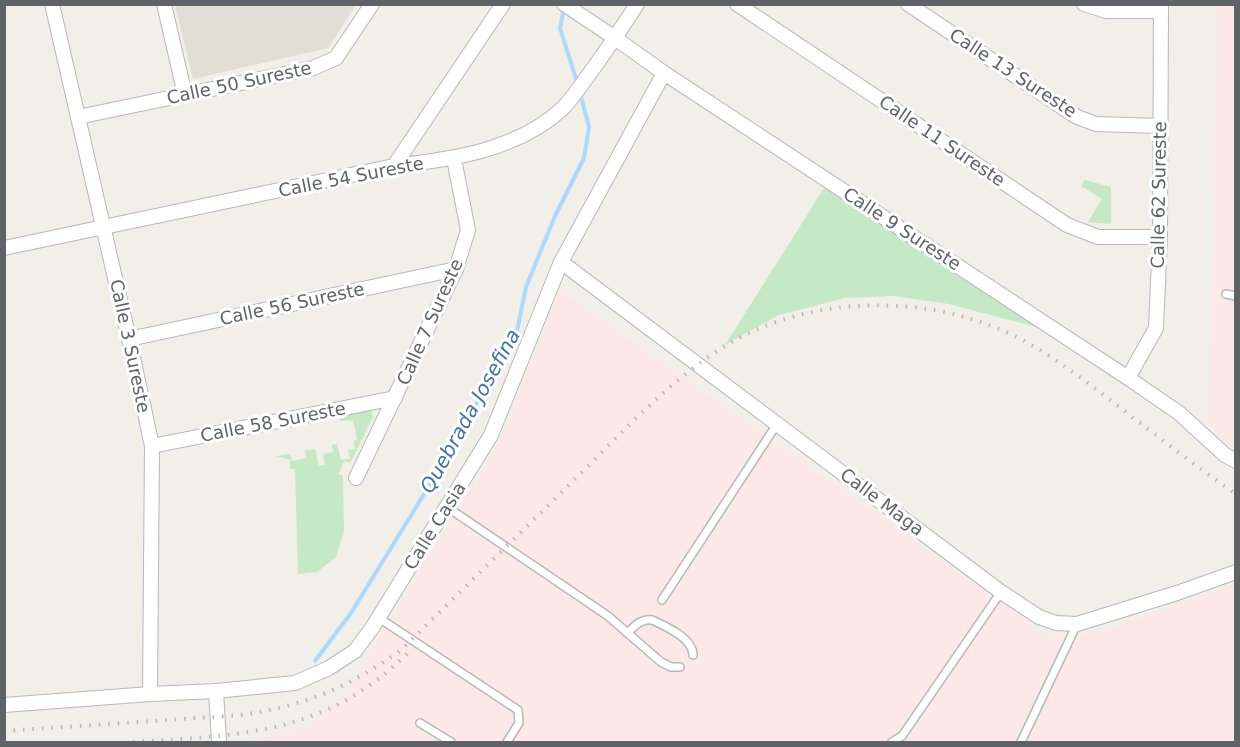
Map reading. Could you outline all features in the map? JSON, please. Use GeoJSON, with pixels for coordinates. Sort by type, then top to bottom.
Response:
{"type":"FeatureCollection","features":[{"type":"Feature","properties":{"kind":"street","name":"Calle 3 Sureste"},"geometry":{"type":"LineString","coordinates":[[52,4],[152,446],[150,694]]}},
{"type":"Feature","properties":{"kind":"street"},"geometry":{"type":"LineString","coordinates":[[164,4],[185,94]]}},
{"type":"Feature","properties":{"kind":"street","name":"Calle 50 Sureste"},"geometry":{"type":"LineString","coordinates":[[78,117],[314,68],[336,58],[372,4]]}},
{"type":"Feature","properties":{"kind":"street"},"geometry":{"type":"LineString","coordinates":[[394,166],[503,4]]}},
{"type":"Feature","properties":{"kind":"street","name":"Calle 54 Sureste"},"geometry":{"type":"LineString","coordinates":[[4,248],[394,166],[453,159],[502,144],[531,131],[562,109],[615,38],[637,4]]}},
{"type":"Feature","properties":{"kind":"street","name":"Calle 11 Sureste"},"geometry":{"type":"LineString","coordinates":[[737,4],[1067,225],[1098,237],[1160,237]]}},
{"type":"Feature","properties":{"kind":"street","name":"Calle 13 Sureste"},"geometry":{"type":"LineString","coordinates":[[908,4],[1077,117],[1096,124],[1160,126]]}},
{"type":"Feature","properties":{"kind":"street"},"geometry":{"type":"LineString","coordinates":[[1084,4],[1106,11],[1161,8]]}},
{"type":"Feature","properties":{"kind":"street","name":"Calle 9 Sureste"},"geometry":{"type":"LineString","coordinates":[[568,7],[664,73],[1128,378],[1179,413],[1225,455],[1236,461]]}},
{"type":"Feature","properties":{"kind":"street","name":"Calle 62 Sureste"},"geometry":{"type":"LineString","coordinates":[[1128,378],[1156,328],[1160,237],[1161,8]]}},
{"type":"Feature","properties":{"kind":"street","name":"Calle Casia"},"geometry":{"type":"LineString","coordinates":[[4,705],[216,691],[295,683],[329,668],[355,651],[379,618],[491,435],[561,262],[664,73]]}},
{"type":"Feature","properties":{"kind":"street","name":"Calle 7 Sureste"},"geometry":{"type":"LineString","coordinates":[[356,478],[456,269],[468,230],[453,159]]}},
{"type":"Feature","properties":{"kind":"street","name":"Calle Maga"},"geometry":{"type":"LineString","coordinates":[[561,262],[1001,592],[1038,616],[1056,623],[1077,624],[1236,572]]}},
{"type":"Feature","properties":{"kind":"street","name":"Calle 56 Sureste"},"geometry":{"type":"LineString","coordinates":[[129,339],[456,269]]}},
{"type":"Feature","properties":{"kind":"street","name":"Calle 58 Sureste"},"geometry":{"type":"LineString","coordinates":[[152,446],[395,398]]}},
{"type":"Feature","properties":{"kind":"street"},"geometry":{"type":"LineString","coordinates":[[216,691],[219,742]]}},
{"type":"Feature","properties":{"kind":"lane"},"geometry":{"type":"LineString","coordinates":[[1226,294],[1236,296]]}},
{"type":"Feature","properties":{"kind":"lane"},"geometry":{"type":"LineString","coordinates":[[662,600],[777,424]]}},
{"type":"Feature","properties":{"kind":"lane"},"geometry":{"type":"LineString","coordinates":[[447,507],[608,616],[661,662],[671,667],[680,667]]}},
{"type":"Feature","properties":{"kind":"lane"},"geometry":{"type":"LineString","coordinates":[[892,742],[902,736],[1001,592]]}},
{"type":"Feature","properties":{"kind":"lane"},"geometry":{"type":"LineString","coordinates":[[379,618],[518,710],[519,723],[507,742]]}},
{"type":"Feature","properties":{"kind":"lane"},"geometry":{"type":"LineString","coordinates":[[627,633],[640,622],[653,618],[687,641],[693,649],[693,655]]}},
{"type":"Feature","properties":{"kind":"lane"},"geometry":{"type":"LineString","coordinates":[[1021,742],[1077,624]]}},
{"type":"Feature","properties":{"kind":"lane"},"geometry":{"type":"LineString","coordinates":[[420,723],[451,742]]}},
{"type":"Feature","properties":{"kind":"shaded area"},"geometry":{"type":"Polygon","coordinates":[[[175,4],[356,5],[328,48],[193,79],[175,4]]]}},
{"type":"Feature","properties":{"kind":"shaded area"},"geometry":{"type":"Polygon","coordinates":[[[1218,5],[1235,5],[1235,446],[1209,426],[1218,5]]]}},
{"type":"Feature","properties":{"kind":"shaded area"},"geometry":{"type":"Polygon","coordinates":[[[560,290],[1048,636],[1098,633],[1235,584],[1235,742],[244,742],[297,731],[340,704],[501,439],[560,290]]]}},
{"type":"Feature","properties":{"kind":"green space"},"geometry":{"type":"Polygon","coordinates":[[[1085,180],[1111,187],[1111,224],[1088,222],[1102,199],[1081,186],[1085,180]]]}},
{"type":"Feature","properties":{"kind":"green space"},"geometry":{"type":"Polygon","coordinates":[[[826,185],[1044,329],[949,304],[894,296],[845,298],[779,315],[725,345],[826,185]]]}},
{"type":"Feature","properties":{"kind":"green space"},"geometry":{"type":"Polygon","coordinates":[[[371,411],[373,417],[350,463],[344,461],[337,473],[343,476],[344,532],[336,557],[317,572],[298,574],[295,469],[290,469],[290,460],[276,456],[290,454],[292,461],[306,458],[305,450],[315,449],[319,466],[325,465],[323,454],[333,452],[332,445],[337,444],[341,460],[350,459],[348,450],[355,449],[354,441],[357,439],[353,420],[340,421],[339,415],[371,411]]]}},
{"type":"Feature","properties":{"kind":"waterway","name":"Quebrada Josefina"},"geometry":{"type":"LineString","coordinates":[[564,9],[560,28],[577,82]]}},
{"type":"Feature","properties":{"kind":"waterway","name":"Quebrada Josefina"},"geometry":{"type":"LineString","coordinates":[[315,661],[351,613],[445,460],[517,331],[526,287],[555,216],[584,158],[589,127],[580,93]]}},
{"type":"Feature","properties":{"kind":"railway"},"geometry":{"type":"LineString","coordinates":[[4,731],[241,715],[306,700],[345,684],[401,650],[625,429],[683,376],[725,346],[757,329],[791,317],[827,309],[901,306],[973,319],[1006,332],[1032,345],[1069,369],[1236,494]]}},
{"type":"Feature","properties":{"kind":"railway"},"geometry":{"type":"LineString","coordinates":[[133,742],[211,737],[247,732],[314,715],[347,700],[378,679],[410,651]]}}]}
